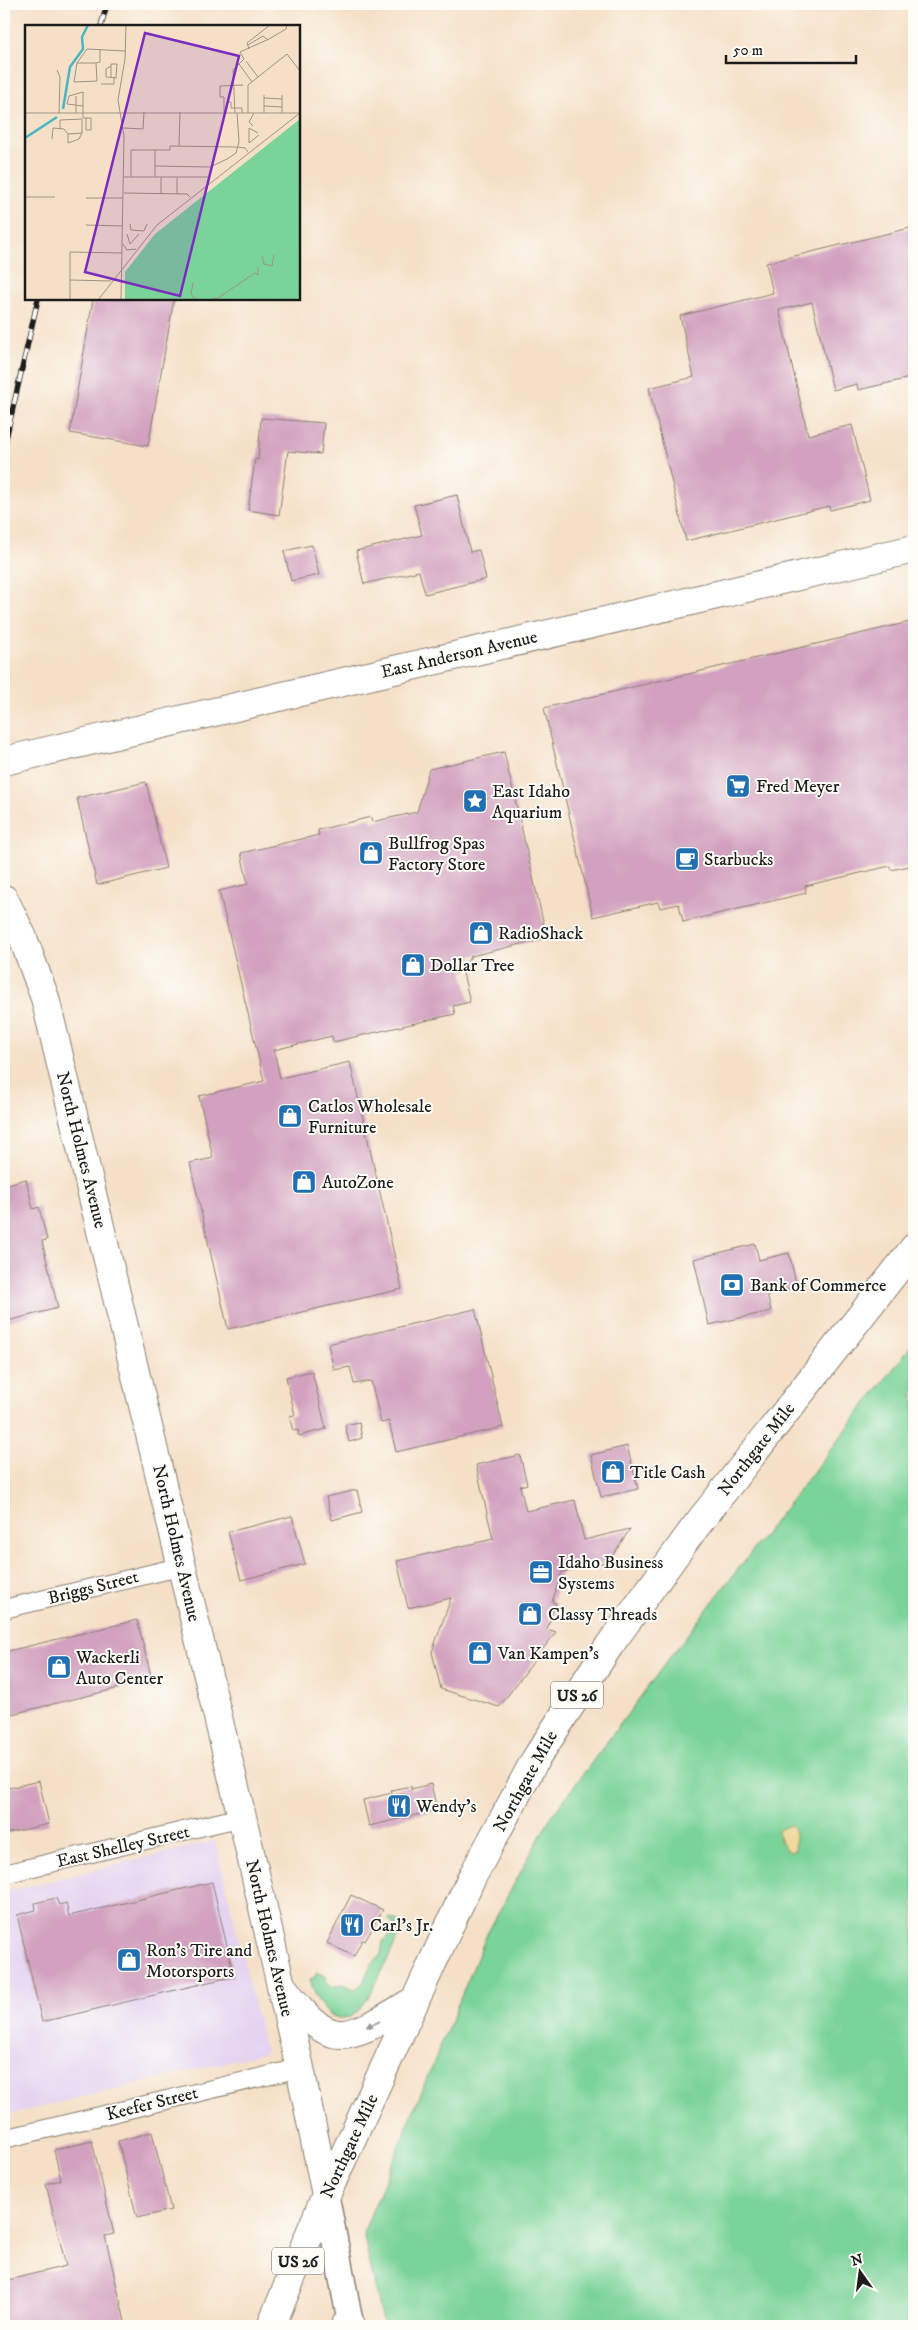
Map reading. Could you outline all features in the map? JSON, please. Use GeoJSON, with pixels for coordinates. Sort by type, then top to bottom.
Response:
{"type":"FeatureCollection","features":[{"type":"Feature","properties":{"kind":"main road","name":"East Anderson Avenue"},"geometry":{"type":"LineString","coordinates":[[4,761],[914,549]]}},
{"type":"Feature","properties":{"kind":"main road","name":"North Holmes Avenue"},"geometry":{"type":"LineString","coordinates":[[4,899],[23,938],[45,998],[183,1566],[282,1986],[326,2195]]}},
{"type":"Feature","properties":{"kind":"main road","name":"Northgate Mile"},"geometry":{"type":"LineString","coordinates":[[271,2326],[326,2195],[470,1881],[535,1760],[609,1646],[693,1530],[914,1248]]}},
{"type":"Feature","properties":{"kind":"main road"},"geometry":{"type":"LineString","coordinates":[[282,1986],[300,2009],[326,2031],[336,2034],[351,2033],[381,2020],[415,2000]]}},
{"type":"Feature","properties":{"kind":"main road"},"geometry":{"type":"LineString","coordinates":[[326,2195],[349,2326]]}},
{"type":"Feature","properties":{"kind":"street","name":"Briggs Street"},"geometry":{"type":"LineString","coordinates":[[4,1609],[183,1566]]}},
{"type":"Feature","properties":{"kind":"street","name":"East Shelley Street"},"geometry":{"type":"LineString","coordinates":[[4,1874],[242,1818]]}},
{"type":"Feature","properties":{"kind":"street","name":"Keefer Street"},"geometry":{"type":"LineString","coordinates":[[4,2139],[300,2068]]}},
{"type":"Feature","properties":{"kind":"shaded area"},"geometry":{"type":"Polygon","coordinates":[[[215,1841],[265,2050],[264,2053],[4,2116],[4,1892],[215,1841]]]}},
{"type":"Feature","properties":{"kind":"green space"},"geometry":{"type":"Polygon","coordinates":[[[914,1342],[914,2326],[384,2326],[363,2233],[487,1934],[549,1820],[673,1653],[914,1342]]]}},
{"type":"Feature","properties":{"kind":"green space"},"geometry":{"type":"Polygon","coordinates":[[[390,1918],[404,1924],[377,1982],[365,2003],[357,2012],[348,2017],[335,2017],[325,2010],[318,2001],[310,1979],[315,1977],[317,1972],[326,1976],[326,1983],[331,1987],[342,1984],[355,1989],[363,1983],[370,1966],[381,1954],[383,1941],[391,1934],[394,1925],[389,1920],[390,1918]]]}},
{"type":"Feature","properties":{"kind":"sand"},"geometry":{"type":"Polygon","coordinates":[[[790,1825],[794,1833],[795,1850],[790,1852],[783,1846],[778,1830],[790,1825]]]}},
{"type":"Feature","properties":{"kind":"building"},"geometry":{"type":"Polygon","coordinates":[[[914,227],[914,377],[858,390],[857,384],[833,390],[812,302],[779,310],[808,435],[852,425],[870,500],[830,510],[829,506],[686,541],[649,388],[694,377],[680,316],[773,293],[766,263],[914,227]]]}},
{"type":"Feature","properties":{"kind":"building"},"geometry":{"type":"Polygon","coordinates":[[[93,300],[174,300],[148,446],[70,433],[93,300]]]}},
{"type":"Feature","properties":{"kind":"building"},"geometry":{"type":"Polygon","coordinates":[[[261,418],[324,423],[321,454],[288,451],[279,515],[248,510],[255,459],[258,460],[261,418]]]}},
{"type":"Feature","properties":{"kind":"building"},"geometry":{"type":"Polygon","coordinates":[[[457,495],[470,552],[479,550],[486,579],[425,594],[419,571],[364,584],[356,551],[422,535],[414,505],[457,495]]]}},
{"type":"Feature","properties":{"kind":"building"},"geometry":{"type":"Polygon","coordinates":[[[312,545],[319,575],[291,581],[284,551],[312,545]]]}},
{"type":"Feature","properties":{"kind":"building","name":"Fred Meyer"},"geometry":{"type":"Polygon","coordinates":[[[914,621],[914,865],[891,870],[890,866],[805,886],[806,893],[683,922],[679,904],[660,908],[658,902],[593,917],[544,708],[914,621]]]}},
{"type":"Feature","properties":{"kind":"building"},"geometry":{"type":"Polygon","coordinates":[[[504,752],[547,938],[471,956],[462,969],[470,1002],[453,1006],[455,1014],[333,1042],[332,1036],[274,1050],[280,1078],[350,1062],[402,1289],[228,1329],[190,1163],[213,1158],[199,1096],[264,1081],[219,891],[248,884],[241,853],[319,835],[318,830],[371,817],[372,822],[417,812],[429,769],[504,752]]]}},
{"type":"Feature","properties":{"kind":"building"},"geometry":{"type":"Polygon","coordinates":[[[146,782],[166,868],[97,885],[77,798],[146,782]]]}},
{"type":"Feature","properties":{"kind":"building"},"geometry":{"type":"Polygon","coordinates":[[[26,1179],[33,1209],[39,1207],[47,1240],[42,1241],[58,1308],[4,1322],[4,1185],[26,1179]]]}},
{"type":"Feature","properties":{"kind":"building"},"geometry":{"type":"Polygon","coordinates":[[[755,1244],[759,1260],[789,1253],[797,1287],[767,1294],[771,1311],[709,1325],[694,1259],[755,1244]]]}},
{"type":"Feature","properties":{"kind":"building"},"geometry":{"type":"Polygon","coordinates":[[[475,1309],[503,1427],[396,1452],[389,1421],[381,1423],[371,1381],[354,1384],[350,1367],[334,1370],[328,1344],[475,1309]]]}},
{"type":"Feature","properties":{"kind":"building"},"geometry":{"type":"Polygon","coordinates":[[[312,1371],[326,1429],[299,1436],[298,1430],[293,1431],[289,1416],[295,1415],[286,1377],[312,1371]]]}},
{"type":"Feature","properties":{"kind":"building"},"geometry":{"type":"Polygon","coordinates":[[[359,1422],[362,1438],[349,1442],[345,1425],[359,1422]]]}},
{"type":"Feature","properties":{"kind":"building"},"geometry":{"type":"Polygon","coordinates":[[[627,1446],[638,1489],[601,1497],[591,1455],[627,1446]]]}},
{"type":"Feature","properties":{"kind":"building"},"geometry":{"type":"Polygon","coordinates":[[[520,1455],[527,1484],[520,1486],[526,1511],[575,1500],[584,1540],[630,1529],[609,1561],[562,1572],[552,1602],[556,1603],[547,1629],[556,1632],[499,1707],[441,1689],[432,1652],[451,1598],[408,1608],[397,1561],[493,1539],[476,1465],[520,1455]]]}},
{"type":"Feature","properties":{"kind":"building"},"geometry":{"type":"Polygon","coordinates":[[[357,1490],[362,1512],[332,1520],[326,1497],[357,1490]]]}},
{"type":"Feature","properties":{"kind":"building"},"geometry":{"type":"Polygon","coordinates":[[[292,1516],[305,1564],[241,1580],[228,1532],[292,1516]]]}},
{"type":"Feature","properties":{"kind":"building"},"geometry":{"type":"Polygon","coordinates":[[[137,1620],[152,1680],[4,1716],[4,1652],[137,1620]]]}},
{"type":"Feature","properties":{"kind":"building"},"geometry":{"type":"Polygon","coordinates":[[[39,1781],[49,1824],[4,1834],[4,1789],[39,1781]]]}},
{"type":"Feature","properties":{"kind":"building"},"geometry":{"type":"Polygon","coordinates":[[[431,1784],[437,1810],[369,1826],[363,1800],[392,1793],[391,1790],[411,1786],[411,1789],[431,1784]]]}},
{"type":"Feature","properties":{"kind":"building","name":"Ron's Tire and Motorsports"},"geometry":{"type":"Polygon","coordinates":[[[212,1882],[234,1976],[42,2022],[17,1915],[36,1910],[35,1903],[56,1898],[59,1905],[66,1903],[69,1916],[212,1882]]]}},
{"type":"Feature","properties":{"kind":"building"},"geometry":{"type":"Polygon","coordinates":[[[351,1895],[383,1910],[365,1941],[362,1940],[354,1956],[327,1943],[351,1895]]]}},
{"type":"Feature","properties":{"kind":"building"},"geometry":{"type":"Polygon","coordinates":[[[152,2132],[171,2210],[137,2218],[118,2141],[152,2132]]]}},
{"type":"Feature","properties":{"kind":"building"},"geometry":{"type":"Polygon","coordinates":[[[92,2141],[114,2234],[105,2236],[126,2326],[4,2326],[4,2281],[66,2266],[46,2184],[61,2180],[54,2150],[92,2141]]]}},
{"type":"Feature","properties":{"kind":"railway"},"geometry":{"type":"LineString","coordinates":[[101,25],[107,4]]}},
{"type":"Feature","properties":{"kind":"railway"},"geometry":{"type":"LineString","coordinates":[[4,447],[38,300]]}},
{"type":"Feature","properties":{"kind":"place","name":"Fred Meyer"},"geometry":{"type":"Point","coordinates":[738,786]}},
{"type":"Feature","properties":{"kind":"place","name":"East Idaho Aquarium"},"geometry":{"type":"Point","coordinates":[475,801]}},
{"type":"Feature","properties":{"kind":"place","name":"Bullfrog Spas Factory Store"},"geometry":{"type":"Point","coordinates":[371,853]}},
{"type":"Feature","properties":{"kind":"place","name":"Starbucks"},"geometry":{"type":"Point","coordinates":[687,859]}},
{"type":"Feature","properties":{"kind":"place","name":"RadioShack"},"geometry":{"type":"Point","coordinates":[481,933]}},
{"type":"Feature","properties":{"kind":"place","name":"Dollar Tree"},"geometry":{"type":"Point","coordinates":[413,965]}},
{"type":"Feature","properties":{"kind":"place","name":"Catlos Wholesale Furniture"},"geometry":{"type":"Point","coordinates":[290,1116]}},
{"type":"Feature","properties":{"kind":"place","name":"AutoZone"},"geometry":{"type":"Point","coordinates":[304,1182]}},
{"type":"Feature","properties":{"kind":"place","name":"Bank of Commerce"},"geometry":{"type":"Point","coordinates":[732,1285]}},
{"type":"Feature","properties":{"kind":"place","name":"Title Cash"},"geometry":{"type":"Point","coordinates":[613,1472]}},
{"type":"Feature","properties":{"kind":"place","name":"Idaho Business Systems"},"geometry":{"type":"Point","coordinates":[541,1572]}},
{"type":"Feature","properties":{"kind":"place","name":"Classy Threads"},"geometry":{"type":"Point","coordinates":[530,1614]}},
{"type":"Feature","properties":{"kind":"place","name":"Van Kampen's"},"geometry":{"type":"Point","coordinates":[480,1653]}},
{"type":"Feature","properties":{"kind":"place","name":"Wackerli Auto Center"},"geometry":{"type":"Point","coordinates":[59,1667]}},
{"type":"Feature","properties":{"kind":"place","name":"Wendy's"},"geometry":{"type":"Point","coordinates":[399,1806]}},
{"type":"Feature","properties":{"kind":"place","name":"Carl's Jr."},"geometry":{"type":"Point","coordinates":[352,1925]}},
{"type":"Feature","properties":{"kind":"place","name":"Ron's Tire and Motorsports"},"geometry":{"type":"Point","coordinates":[129,1960]}}]}
